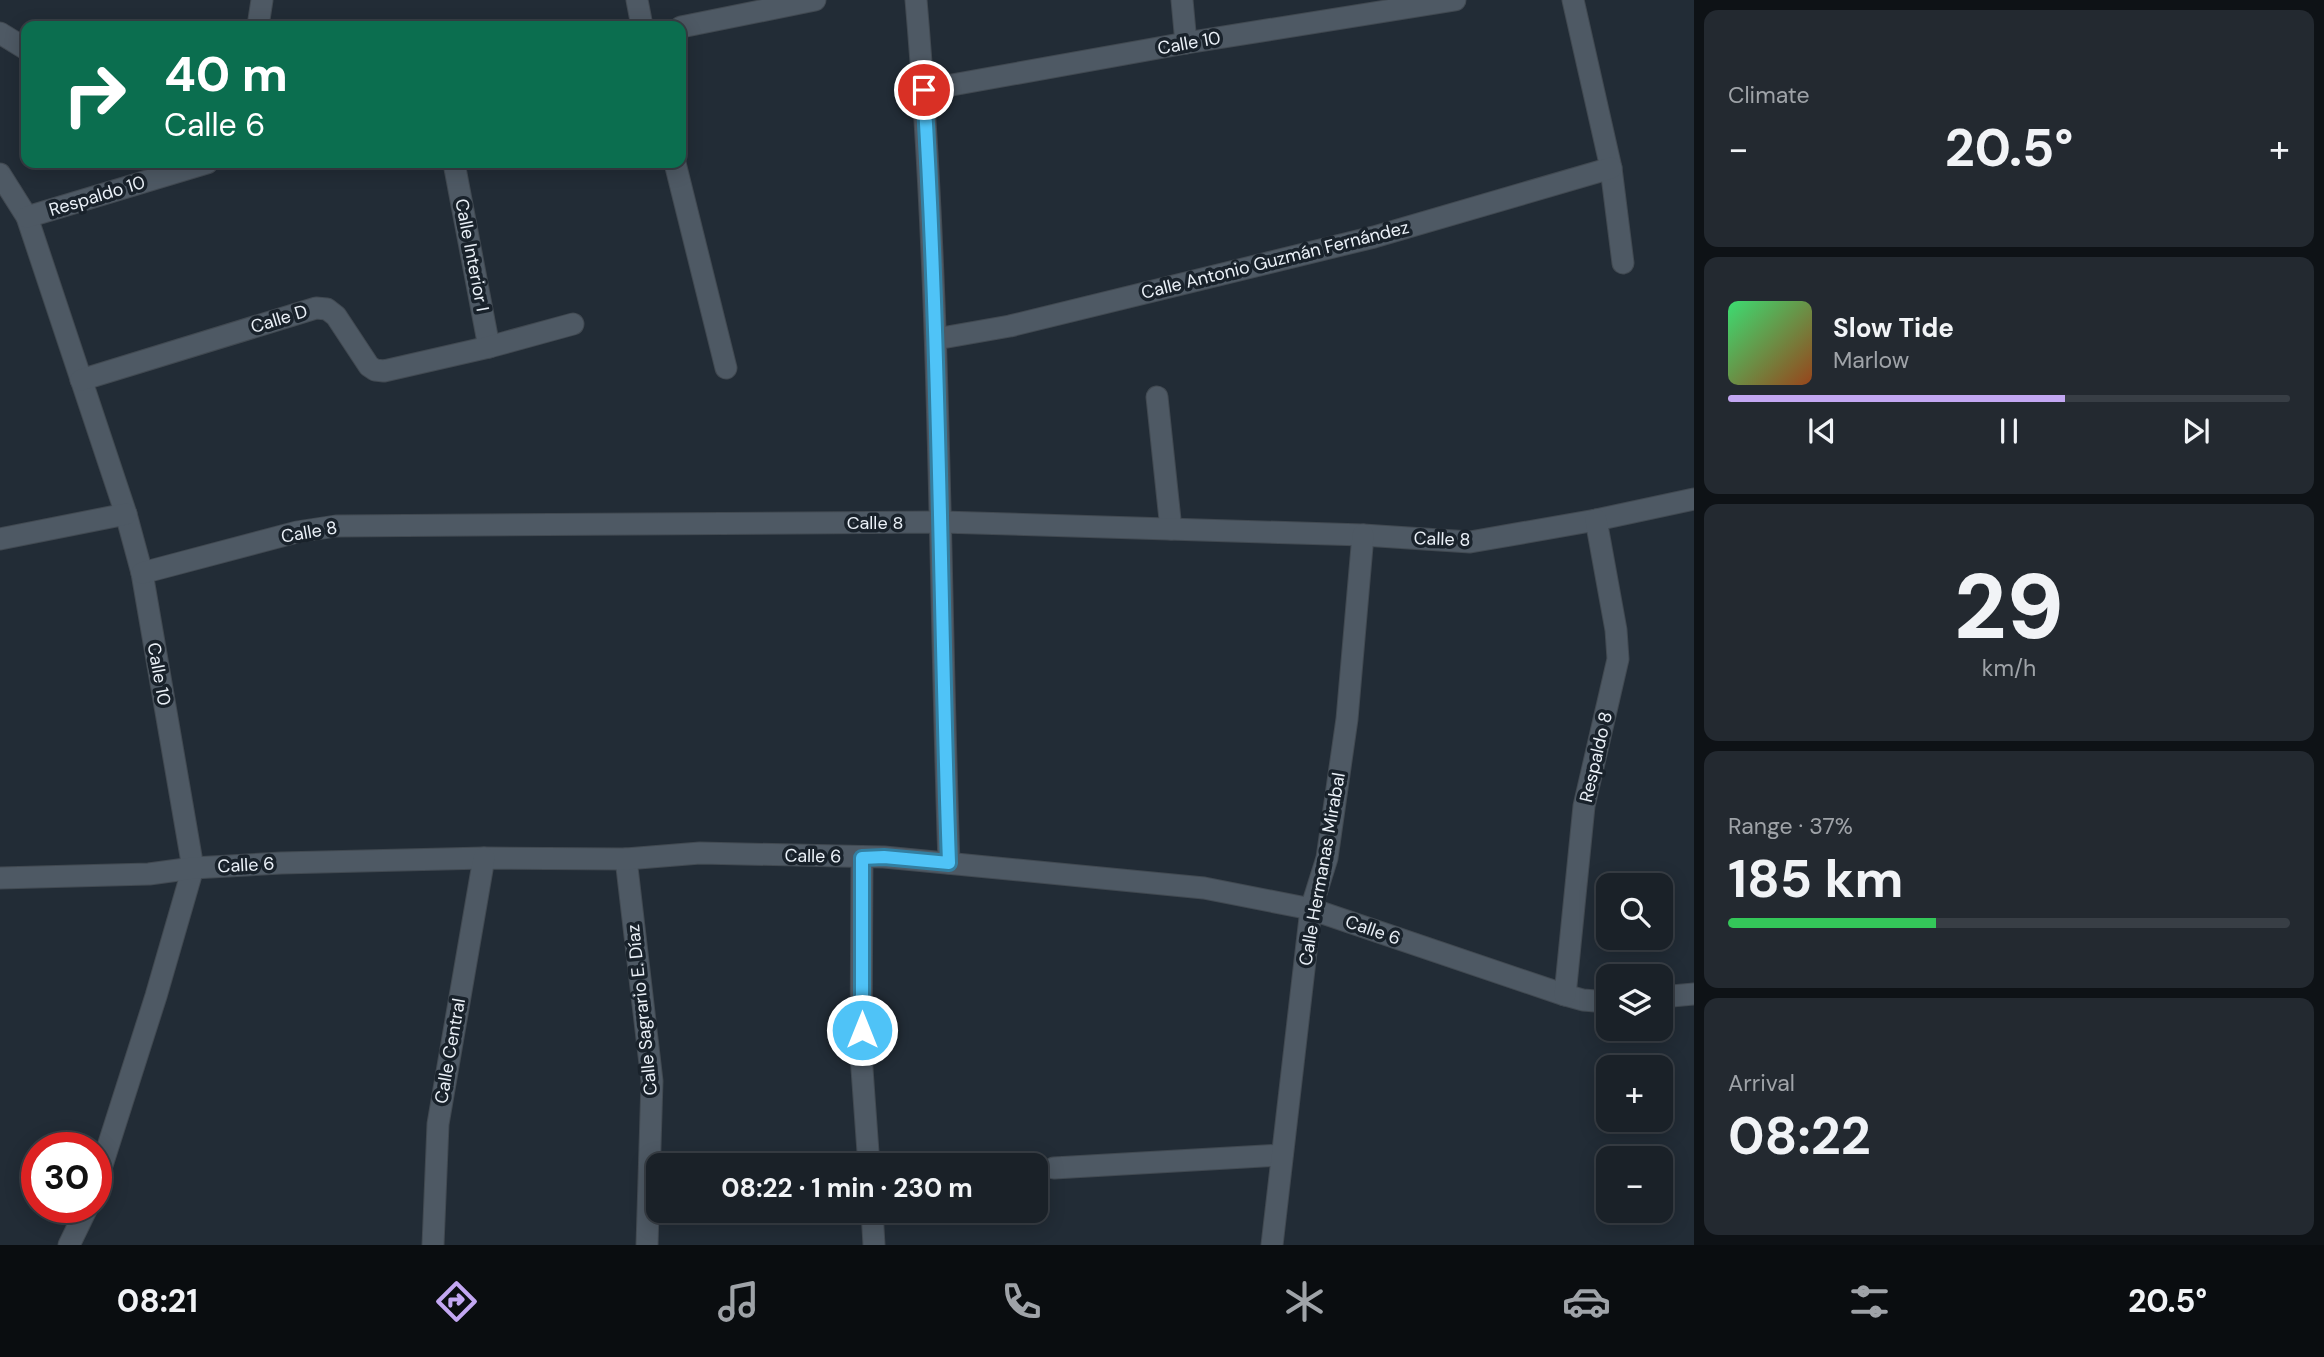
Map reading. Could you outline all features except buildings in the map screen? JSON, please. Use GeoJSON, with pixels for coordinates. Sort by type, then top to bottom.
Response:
{"type":"FeatureCollection","features":[{"type":"Feature","properties":{"kind":"street"},"geometry":{"type":"LineString","coordinates":[[259,21],[262,0]]}},
{"type":"Feature","properties":{"kind":"street"},"geometry":{"type":"LineString","coordinates":[[637,0],[641,21]]}},
{"type":"Feature","properties":{"kind":"street"},"geometry":{"type":"LineString","coordinates":[[686,26],[815,0]]}},
{"type":"Feature","properties":{"kind":"street"},"geometry":{"type":"LineString","coordinates":[[916,0],[924,90],[936,339],[942,522],[942,672],[949,863]]}},
{"type":"Feature","properties":{"kind":"street"},"geometry":{"type":"LineString","coordinates":[[1182,0],[1186,43]]}},
{"type":"Feature","properties":{"kind":"street","name":"Calle 10"},"geometry":{"type":"LineString","coordinates":[[924,90],[1186,43],[1455,0]]}},
{"type":"Feature","properties":{"kind":"street"},"geometry":{"type":"LineString","coordinates":[[1573,0],[1611,168],[1623,263]]}},
{"type":"Feature","properties":{"kind":"street"},"geometry":{"type":"LineString","coordinates":[[0,33],[21,46]]}},
{"type":"Feature","properties":{"kind":"street","name":"Respaldo 10"},"geometry":{"type":"LineString","coordinates":[[27,218],[191,168]]}},
{"type":"Feature","properties":{"kind":"street","name":"Calle Interior I"},"geometry":{"type":"LineString","coordinates":[[455,168],[489,347]]}},
{"type":"Feature","properties":{"kind":"street"},"geometry":{"type":"LineString","coordinates":[[676,168],[726,368]]}},
{"type":"Feature","properties":{"kind":"street","name":"Calle Antonio Guzmán Fernández"},"geometry":{"type":"LineString","coordinates":[[936,339],[1010,326],[1374,237],[1611,168]]}},
{"type":"Feature","properties":{"kind":"street","name":"Calle 10"},"geometry":{"type":"LineString","coordinates":[[0,174],[27,218],[126,514],[142,573],[193,867],[112,1134]]}},
{"type":"Feature","properties":{"kind":"street","name":"Calle D"},"geometry":{"type":"LineString","coordinates":[[81,380],[316,308],[327,309],[335,316],[369,366],[384,372],[573,324]]}},
{"type":"Feature","properties":{"kind":"street"},"geometry":{"type":"LineString","coordinates":[[1157,397],[1171,529]]}},
{"type":"Feature","properties":{"kind":"street","name":"Calle 8"},"geometry":{"type":"LineString","coordinates":[[142,573],[298,532],[336,526],[942,522],[1363,535],[1470,542],[1694,499]]}},
{"type":"Feature","properties":{"kind":"street"},"geometry":{"type":"LineString","coordinates":[[0,539],[126,514]]}},
{"type":"Feature","properties":{"kind":"street","name":"Respaldo 8"},"geometry":{"type":"LineString","coordinates":[[1565,995],[1584,806],[1618,659],[1616,630],[1595,520]]}},
{"type":"Feature","properties":{"kind":"street","name":"Calle Hermanas Mirabal"},"geometry":{"type":"LineString","coordinates":[[1272,1245],[1311,909],[1326,858],[1347,719],[1363,535]]}},
{"type":"Feature","properties":{"kind":"street","name":"Calle 6"},"geometry":{"type":"LineString","coordinates":[[0,878],[149,874],[193,867],[281,863],[484,858],[626,859],[700,853],[884,857],[1204,888],[1311,909],[1565,995],[1596,1001]]}},
{"type":"Feature","properties":{"kind":"street","name":"Calle Central"},"geometry":{"type":"LineString","coordinates":[[433,1245],[438,1124],[484,858]]}},
{"type":"Feature","properties":{"kind":"street"},"geometry":{"type":"LineString","coordinates":[[862,858],[861,1055],[868,1153]]}},
{"type":"Feature","properties":{"kind":"street","name":"Calle Sagrario E. Díaz"},"geometry":{"type":"LineString","coordinates":[[626,859],[652,1081],[647,1245]]}},
{"type":"Feature","properties":{"kind":"street"},"geometry":{"type":"LineString","coordinates":[[1673,996],[1694,994]]}},
{"type":"Feature","properties":{"kind":"street"},"geometry":{"type":"LineString","coordinates":[[1054,1168],[1282,1155]]}},
{"type":"Feature","properties":{"kind":"street"},"geometry":{"type":"LineString","coordinates":[[69,1245],[80,1223]]}},
{"type":"Feature","properties":{"kind":"street"},"geometry":{"type":"LineString","coordinates":[[873,1223],[874,1245]]}},
{"type":"Feature","properties":{"kind":"route"},"geometry":{"type":"LineString","coordinates":[[862,1030],[862,858],[884,857],[949,863],[942,672],[942,522],[924,90]]}}]}
